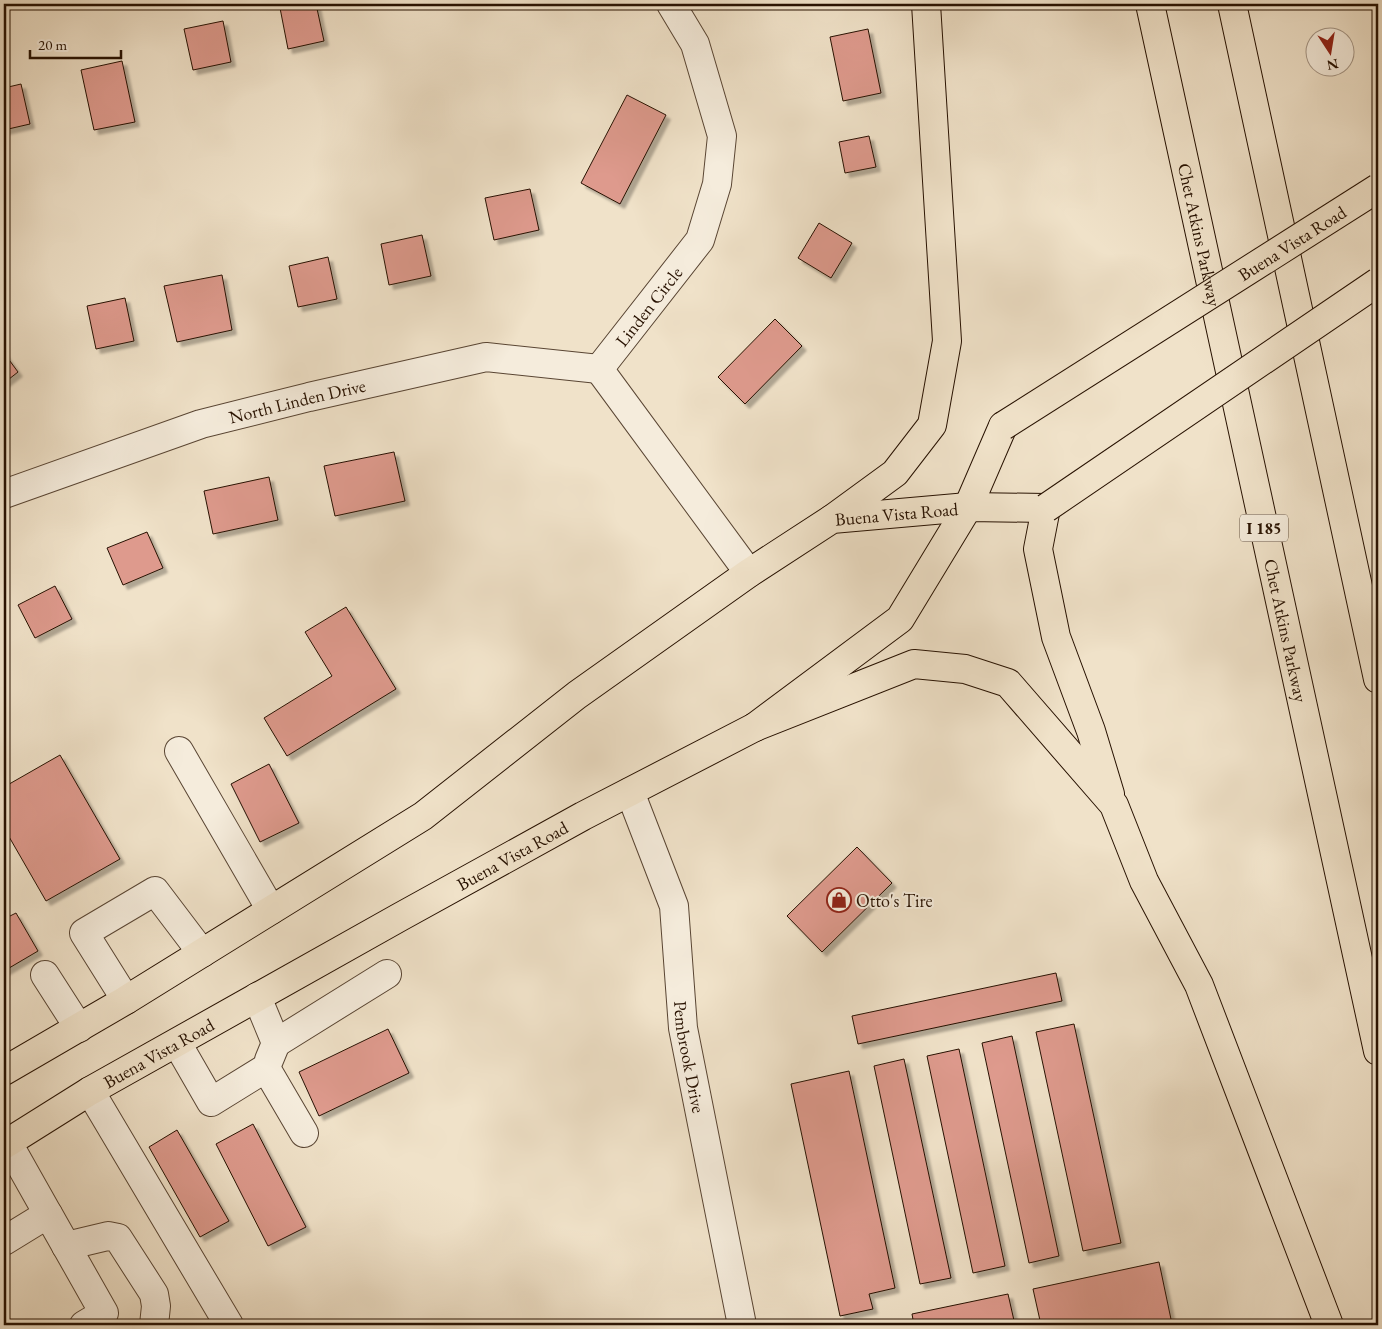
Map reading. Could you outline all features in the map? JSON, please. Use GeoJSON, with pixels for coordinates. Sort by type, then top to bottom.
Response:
{"type":"FeatureCollection","features":[{"type":"Feature","properties":{"kind":"main road"},"geometry":{"type":"LineString","coordinates":[[832,519],[895,473],[932,425],[944,360],[947,341],[926,4]]}},
{"type":"Feature","properties":{"kind":"main road","name":"Chet Atkins Parkway"},"geometry":{"type":"LineString","coordinates":[[1150,4],[1378,1051]]}},
{"type":"Feature","properties":{"kind":"main road"},"geometry":{"type":"LineString","coordinates":[[1232,4],[1378,679]]}},
{"type":"Feature","properties":{"kind":"main road","name":"Buena Vista Road"},"geometry":{"type":"LineString","coordinates":[[6,1144],[90,1091],[257,997],[522,850],[755,727],[900,619],[968,507],[1003,426],[1378,188]]}},
{"type":"Feature","properties":{"kind":"main road"},"geometry":{"type":"LineString","coordinates":[[1329,1325],[1199,985],[1144,881],[1114,805],[1056,637],[1038,549],[1046,508],[1378,282]]}},
{"type":"Feature","properties":{"kind":"main road","name":"Buena Vista Road"},"geometry":{"type":"LineString","coordinates":[[4,1071],[126,1000],[423,816],[577,694],[749,573],[832,519],[968,507],[1046,508]]}},
{"type":"Feature","properties":{"kind":"main road"},"geometry":{"type":"LineString","coordinates":[[755,727],[914,664],[965,669],[1008,683],[1114,805]]}},
{"type":"Feature","properties":{"kind":"street","name":"Linden Circle"},"geometry":{"type":"LineString","coordinates":[[599,369],[700,240],[717,184],[722,136],[695,44],[671,4]]}},
{"type":"Feature","properties":{"kind":"street","name":"North Linden Drive"},"geometry":{"type":"LineString","coordinates":[[4,494],[202,424],[309,397],[486,357],[599,369]]}},
{"type":"Feature","properties":{"kind":"street"},"geometry":{"type":"LineString","coordinates":[[599,369],[749,573]]}},
{"type":"Feature","properties":{"kind":"street"},"geometry":{"type":"LineString","coordinates":[[179,751],[271,910]]}},
{"type":"Feature","properties":{"kind":"street","name":"Pembrook Drive"},"geometry":{"type":"LineString","coordinates":[[630,792],[674,906],[683,1028],[742,1325]]}},
{"type":"Feature","properties":{"kind":"street"},"geometry":{"type":"LineString","coordinates":[[126,1000],[84,933],[155,891],[202,953]]}},
{"type":"Feature","properties":{"kind":"street"},"geometry":{"type":"LineString","coordinates":[[176,1043],[210,1102],[266,1068],[276,1042],[387,974]]}},
{"type":"Feature","properties":{"kind":"street"},"geometry":{"type":"LineString","coordinates":[[45,975],[79,1028]]}},
{"type":"Feature","properties":{"kind":"street"},"geometry":{"type":"LineString","coordinates":[[257,997],[276,1042]]}},
{"type":"Feature","properties":{"kind":"street"},"geometry":{"type":"LineString","coordinates":[[266,1068],[304,1133]]}},
{"type":"Feature","properties":{"kind":"street"},"geometry":{"type":"LineString","coordinates":[[90,1091],[229,1325]]}},
{"type":"Feature","properties":{"kind":"street"},"geometry":{"type":"LineString","coordinates":[[6,1144],[66,1246],[100,1321]]}},
{"type":"Feature","properties":{"kind":"street"},"geometry":{"type":"LineString","coordinates":[[4,1241],[48,1214]]}},
{"type":"Feature","properties":{"kind":"street"},"geometry":{"type":"LineString","coordinates":[[66,1246],[108,1236],[118,1238],[154,1294],[156,1306],[154,1325]]}},
{"type":"Feature","properties":{"kind":"building"},"geometry":{"type":"Polygon","coordinates":[[[298,4],[316,4],[324,41],[288,49],[280,8],[298,4]]]}},
{"type":"Feature","properties":{"kind":"building"},"geometry":{"type":"Polygon","coordinates":[[[223,21],[231,62],[193,70],[184,29],[223,21]]]}},
{"type":"Feature","properties":{"kind":"building"},"geometry":{"type":"Polygon","coordinates":[[[868,29],[881,93],[843,101],[830,37],[868,29]]]}},
{"type":"Feature","properties":{"kind":"building"},"geometry":{"type":"Polygon","coordinates":[[[122,61],[135,122],[94,130],[81,70],[122,61]]]}},
{"type":"Feature","properties":{"kind":"building"},"geometry":{"type":"Polygon","coordinates":[[[21,84],[30,124],[4,130],[4,88],[21,84]]]}},
{"type":"Feature","properties":{"kind":"building"},"geometry":{"type":"Polygon","coordinates":[[[627,95],[666,115],[620,204],[581,183],[627,95]]]}},
{"type":"Feature","properties":{"kind":"building"},"geometry":{"type":"Polygon","coordinates":[[[869,136],[876,167],[845,173],[839,142],[869,136]]]}},
{"type":"Feature","properties":{"kind":"building"},"geometry":{"type":"Polygon","coordinates":[[[530,189],[539,230],[494,240],[485,198],[530,189]]]}},
{"type":"Feature","properties":{"kind":"building"},"geometry":{"type":"Polygon","coordinates":[[[819,223],[852,243],[831,278],[798,258],[819,223]]]}},
{"type":"Feature","properties":{"kind":"building"},"geometry":{"type":"Polygon","coordinates":[[[422,235],[431,276],[389,285],[381,244],[422,235]]]}},
{"type":"Feature","properties":{"kind":"building"},"geometry":{"type":"Polygon","coordinates":[[[328,257],[337,299],[298,307],[289,266],[328,257]]]}},
{"type":"Feature","properties":{"kind":"building"},"geometry":{"type":"Polygon","coordinates":[[[222,275],[232,330],[177,342],[164,286],[222,275]]]}},
{"type":"Feature","properties":{"kind":"building"},"geometry":{"type":"Polygon","coordinates":[[[125,298],[134,341],[96,349],[87,306],[125,298]]]}},
{"type":"Feature","properties":{"kind":"building"},"geometry":{"type":"Polygon","coordinates":[[[775,319],[802,346],[745,404],[718,377],[775,319]]]}},
{"type":"Feature","properties":{"kind":"building"},"geometry":{"type":"Polygon","coordinates":[[[4,353],[18,372],[4,383],[4,353]]]}},
{"type":"Feature","properties":{"kind":"building"},"geometry":{"type":"Polygon","coordinates":[[[394,452],[405,501],[335,516],[324,466],[394,452]]]}},
{"type":"Feature","properties":{"kind":"building"},"geometry":{"type":"Polygon","coordinates":[[[269,477],[278,520],[213,534],[204,491],[269,477]]]}},
{"type":"Feature","properties":{"kind":"building"},"geometry":{"type":"Polygon","coordinates":[[[147,532],[163,568],[123,585],[107,548],[147,532]]]}},
{"type":"Feature","properties":{"kind":"building"},"geometry":{"type":"Polygon","coordinates":[[[55,586],[72,619],[35,638],[18,605],[55,586]]]}},
{"type":"Feature","properties":{"kind":"building"},"geometry":{"type":"Polygon","coordinates":[[[346,607],[396,689],[287,756],[264,718],[332,676],[305,632],[346,607]]]}},
{"type":"Feature","properties":{"kind":"building"},"geometry":{"type":"Polygon","coordinates":[[[60,755],[120,859],[46,901],[4,828],[4,787],[60,755]]]}},
{"type":"Feature","properties":{"kind":"building"},"geometry":{"type":"Polygon","coordinates":[[[269,764],[299,823],[260,842],[231,784],[269,764]]]}},
{"type":"Feature","properties":{"kind":"building","name":"Otto's Tire"},"geometry":{"type":"Polygon","coordinates":[[[857,847],[892,883],[822,952],[787,916],[857,847]]]}},
{"type":"Feature","properties":{"kind":"building"},"geometry":{"type":"Polygon","coordinates":[[[16,913],[38,951],[4,971],[4,919],[16,913]]]}},
{"type":"Feature","properties":{"kind":"building"},"geometry":{"type":"Polygon","coordinates":[[[1056,973],[1062,1001],[858,1044],[852,1016],[1056,973]]]}},
{"type":"Feature","properties":{"kind":"building"},"geometry":{"type":"Polygon","coordinates":[[[1074,1024],[1121,1243],[1083,1251],[1036,1032],[1074,1024]]]}},
{"type":"Feature","properties":{"kind":"building"},"geometry":{"type":"Polygon","coordinates":[[[388,1029],[409,1073],[319,1116],[299,1072],[388,1029]]]}},
{"type":"Feature","properties":{"kind":"building"},"geometry":{"type":"Polygon","coordinates":[[[1012,1036],[1059,1256],[1029,1263],[982,1043],[1012,1036]]]}},
{"type":"Feature","properties":{"kind":"building"},"geometry":{"type":"Polygon","coordinates":[[[959,1049],[1005,1266],[973,1273],[927,1056],[959,1049]]]}},
{"type":"Feature","properties":{"kind":"building"},"geometry":{"type":"Polygon","coordinates":[[[904,1059],[951,1278],[920,1284],[874,1066],[904,1059]]]}},
{"type":"Feature","properties":{"kind":"building"},"geometry":{"type":"Polygon","coordinates":[[[849,1071],[895,1288],[869,1294],[873,1309],[840,1316],[791,1084],[849,1071]]]}},
{"type":"Feature","properties":{"kind":"building"},"geometry":{"type":"Polygon","coordinates":[[[253,1124],[306,1227],[268,1246],[216,1144],[253,1124]]]}},
{"type":"Feature","properties":{"kind":"building"},"geometry":{"type":"Polygon","coordinates":[[[177,1130],[229,1221],[200,1237],[149,1147],[177,1130]]]}},
{"type":"Feature","properties":{"kind":"building"},"geometry":{"type":"Polygon","coordinates":[[[1159,1262],[1172,1324],[1041,1325],[1033,1289],[1159,1262]]]}},
{"type":"Feature","properties":{"kind":"building"},"geometry":{"type":"Polygon","coordinates":[[[1008,1294],[1015,1325],[914,1325],[912,1314],[1008,1294]]]}},
{"type":"Feature","properties":{"kind":"place","name":"Otto's Tire"},"geometry":{"type":"Point","coordinates":[839,900]}}]}
